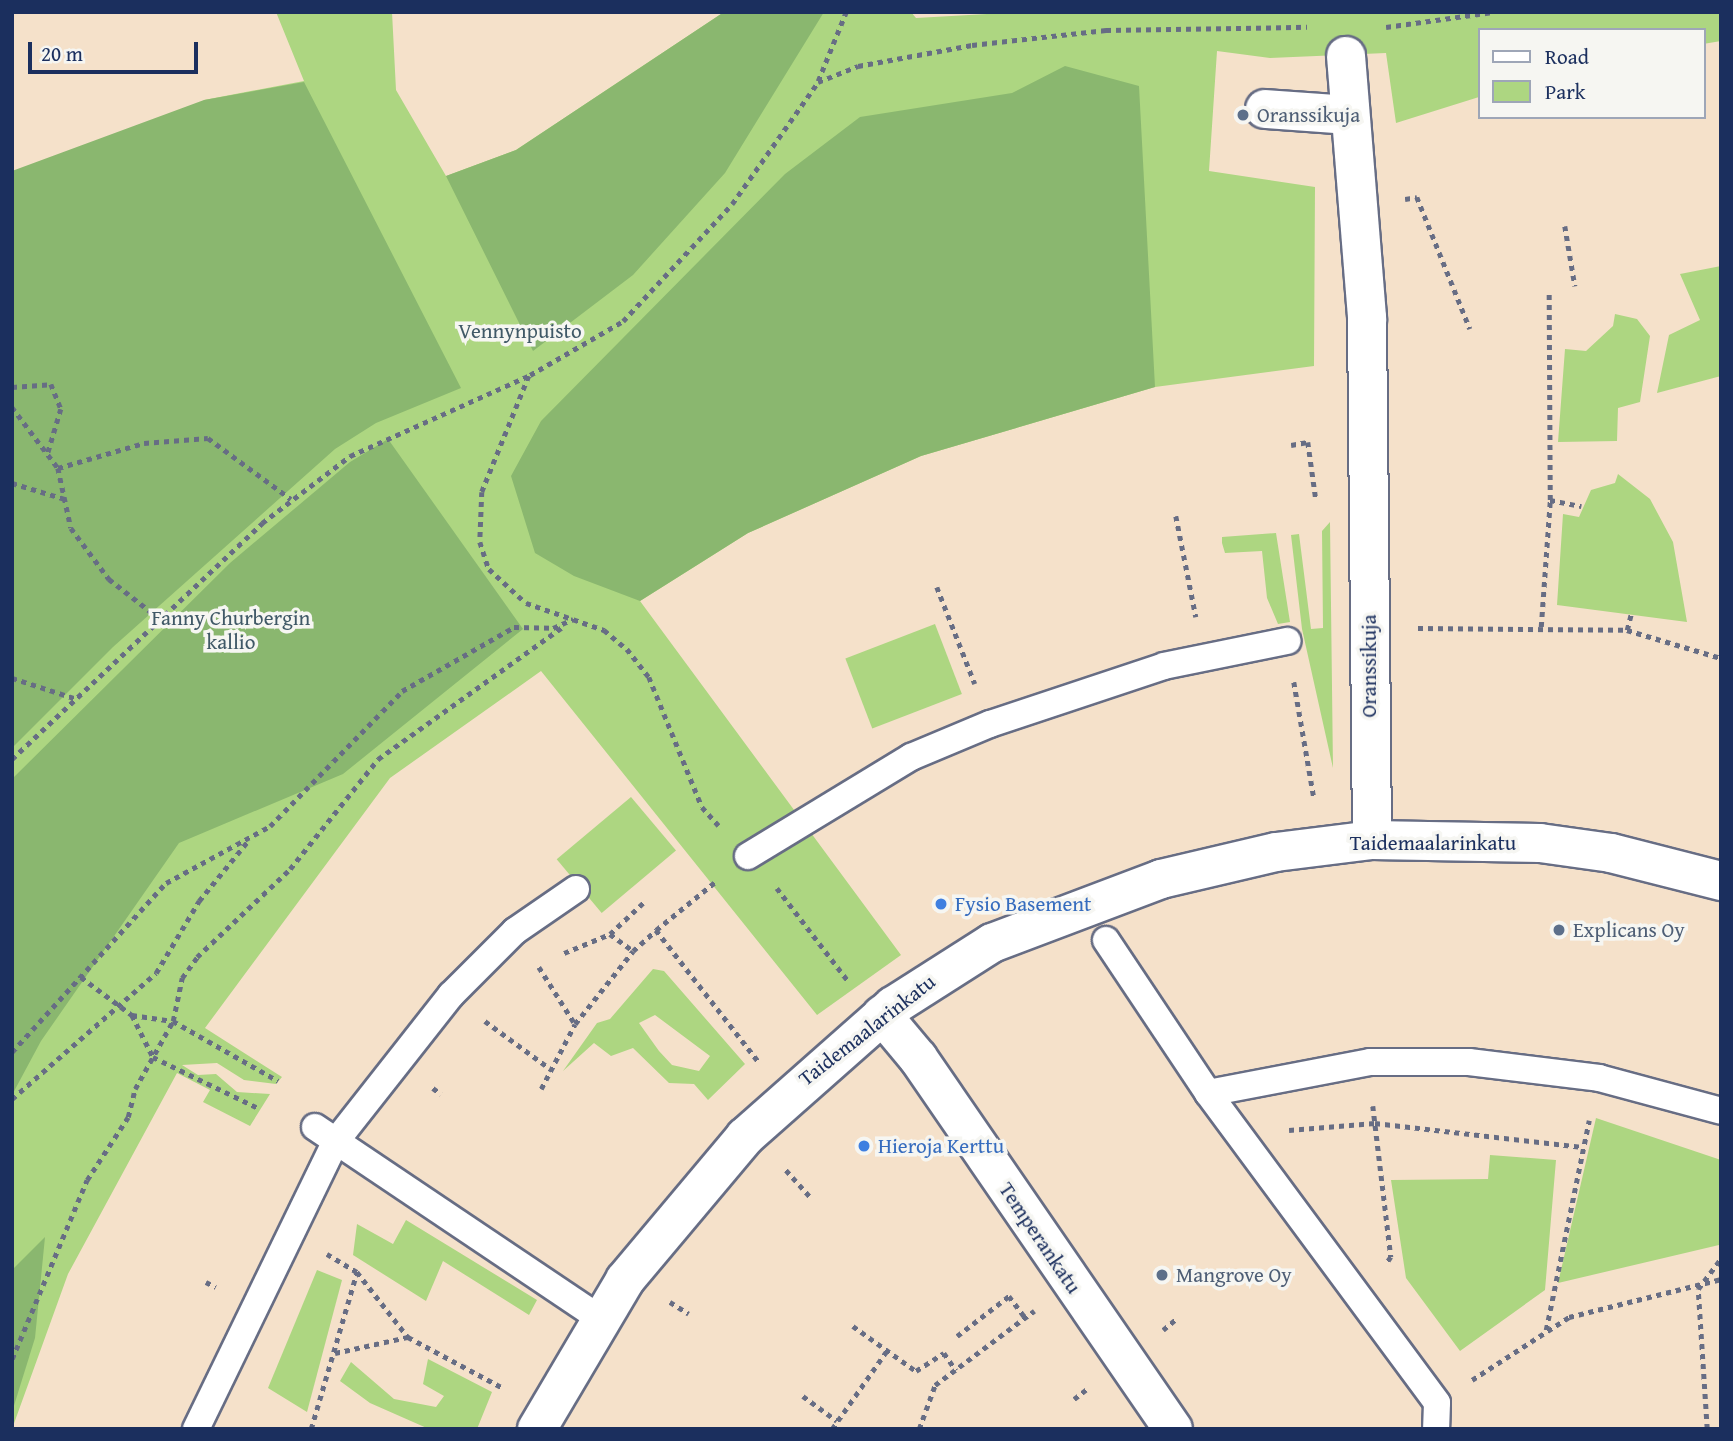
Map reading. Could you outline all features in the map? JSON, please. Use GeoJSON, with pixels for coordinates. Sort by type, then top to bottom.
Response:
{"type":"FeatureCollection","features":[{"type":"Feature","properties":{"kind":"street","name":"Oranssikuja"},"geometry":{"type":"LineString","coordinates":[[1346,56],[1348,115],[1367,318],[1372,840]]}},
{"type":"Feature","properties":{"kind":"street"},"geometry":{"type":"LineString","coordinates":[[1265,109],[1348,115]]}},
{"type":"Feature","properties":{"kind":"street","name":"Taidemaalarinkatu"},"geometry":{"type":"LineString","coordinates":[[537,1429],[599,1318],[673,1218],[785,1094],[881,1015],[992,943],[1083,904],[1276,852],[1372,840],[1539,843],[1611,853],[1721,881]]}},
{"type":"Feature","properties":{"kind":"street","name":"Temperankatu"},"geometry":{"type":"LineString","coordinates":[[881,1015],[918,1058],[1172,1429]]}},
{"type":"Feature","properties":{"kind":"lane"},"geometry":{"type":"LineString","coordinates":[[747,856],[911,757],[990,724],[1203,656],[1287,641]]}},
{"type":"Feature","properties":{"kind":"lane"},"geometry":{"type":"LineString","coordinates":[[196,1429],[289,1231],[325,1134],[451,995],[515,931],[576,889]]}},
{"type":"Feature","properties":{"kind":"lane"},"geometry":{"type":"LineString","coordinates":[[1106,940],[1208,1093],[1360,1291],[1437,1416]]}},
{"type":"Feature","properties":{"kind":"lane"},"geometry":{"type":"LineString","coordinates":[[1208,1093],[1370,1062],[1527,1066],[1599,1078],[1721,1111]]}},
{"type":"Feature","properties":{"kind":"lane"},"geometry":{"type":"LineString","coordinates":[[325,1134],[599,1318]]}},
{"type":"Feature","properties":{"kind":"path"},"geometry":{"type":"LineString","coordinates":[[12,759],[291,499],[369,444],[530,375],[623,321],[732,204],[818,82],[846,12]]}},
{"type":"Feature","properties":{"kind":"path"},"geometry":{"type":"LineString","coordinates":[[1374,29],[1493,12]]}},
{"type":"Feature","properties":{"kind":"path"},"geometry":{"type":"LineString","coordinates":[[818,82],[858,66],[1079,33],[1311,27]]}},
{"type":"Feature","properties":{"kind":"path"},"geometry":{"type":"LineString","coordinates":[[1417,197],[1470,329]]}},
{"type":"Feature","properties":{"kind":"path"},"geometry":{"type":"LineString","coordinates":[[1565,226],[1575,286]]}},
{"type":"Feature","properties":{"kind":"path"},"geometry":{"type":"LineString","coordinates":[[1541,628],[1550,500],[1549,293]]}},
{"type":"Feature","properties":{"kind":"path"},"geometry":{"type":"LineString","coordinates":[[530,375],[482,492],[480,542],[489,569],[506,589],[526,603],[604,630],[649,677],[702,807],[747,856],[851,984]]}},
{"type":"Feature","properties":{"kind":"path"},"geometry":{"type":"LineString","coordinates":[[12,387],[51,384],[61,409],[48,454]]}},
{"type":"Feature","properties":{"kind":"path"},"geometry":{"type":"LineString","coordinates":[[12,407],[58,468],[71,528],[109,579],[160,619]]}},
{"type":"Feature","properties":{"kind":"path"},"geometry":{"type":"LineString","coordinates":[[58,468],[144,443],[208,438],[291,499]]}},
{"type":"Feature","properties":{"kind":"path"},"geometry":{"type":"LineString","coordinates":[[1291,445],[1308,442],[1318,515]]}},
{"type":"Feature","properties":{"kind":"path"},"geometry":{"type":"LineString","coordinates":[[12,483],[65,499]]}},
{"type":"Feature","properties":{"kind":"path"},"geometry":{"type":"LineString","coordinates":[[1550,500],[1581,506]]}},
{"type":"Feature","properties":{"kind":"path"},"geometry":{"type":"LineString","coordinates":[[1176,516],[1203,656]]}},
{"type":"Feature","properties":{"kind":"path"},"geometry":{"type":"LineString","coordinates":[[937,587],[990,724]]}},
{"type":"Feature","properties":{"kind":"path"},"geometry":{"type":"LineString","coordinates":[[1627,630],[1631,614]]}},
{"type":"Feature","properties":{"kind":"path"},"geometry":{"type":"LineString","coordinates":[[12,1359],[87,1180],[128,1117],[153,1057],[173,1021],[182,978],[197,957],[290,869],[378,759],[573,619]]}},
{"type":"Feature","properties":{"kind":"path"},"geometry":{"type":"LineString","coordinates":[[12,1052],[166,883],[270,826],[402,691],[514,627],[564,626]]}},
{"type":"Feature","properties":{"kind":"path"},"geometry":{"type":"LineString","coordinates":[[1370,628],[1627,630],[1721,658]]}},
{"type":"Feature","properties":{"kind":"path"},"geometry":{"type":"LineString","coordinates":[[1287,641],[1316,809]]}},
{"type":"Feature","properties":{"kind":"path"},"geometry":{"type":"LineString","coordinates":[[12,678],[77,699]]}},
{"type":"Feature","properties":{"kind":"path"},"geometry":{"type":"LineString","coordinates":[[12,1099],[156,973],[199,901],[250,837]]}},
{"type":"Feature","properties":{"kind":"path"},"geometry":{"type":"LineString","coordinates":[[541,1089],[575,1024],[633,951],[747,856]]}},
{"type":"Feature","properties":{"kind":"path"},"geometry":{"type":"LineString","coordinates":[[656,930],[785,1094]]}},
{"type":"Feature","properties":{"kind":"path"},"geometry":{"type":"LineString","coordinates":[[610,934],[633,951]]}},
{"type":"Feature","properties":{"kind":"path"},"geometry":{"type":"LineString","coordinates":[[537,964],[575,1024]]}},
{"type":"Feature","properties":{"kind":"path"},"geometry":{"type":"LineString","coordinates":[[81,977],[132,1016],[173,1021],[278,1080]]}},
{"type":"Feature","properties":{"kind":"path"},"geometry":{"type":"LineString","coordinates":[[451,995],[551,1070]]}},
{"type":"Feature","properties":{"kind":"path"},"geometry":{"type":"LineString","coordinates":[[132,1016],[153,1057],[260,1109]]}},
{"type":"Feature","properties":{"kind":"path"},"geometry":{"type":"LineString","coordinates":[[1360,1291],[1391,1256],[1370,1062]]}},
{"type":"Feature","properties":{"kind":"path"},"geometry":{"type":"LineString","coordinates":[[1546,1331],[1599,1078]]}},
{"type":"Feature","properties":{"kind":"path"},"geometry":{"type":"LineString","coordinates":[[1250,1147],[1266,1135],[1302,1127],[1375,1123],[1583,1147]]}},
{"type":"Feature","properties":{"kind":"path"},"geometry":{"type":"LineString","coordinates":[[786,1170],[811,1198]]}},
{"type":"Feature","properties":{"kind":"path"},"geometry":{"type":"LineString","coordinates":[[289,1231],[357,1272],[408,1337],[510,1391]]}},
{"type":"Feature","properties":{"kind":"path"},"geometry":{"type":"LineString","coordinates":[[1707,1429],[1698,1289],[1721,1259]]}},
{"type":"Feature","properties":{"kind":"path"},"geometry":{"type":"LineString","coordinates":[[311,1429],[357,1272]]}},
{"type":"Feature","properties":{"kind":"path"},"geometry":{"type":"LineString","coordinates":[[1437,1416],[1546,1331],[1569,1317],[1698,1289],[1721,1279]]}},
{"type":"Feature","properties":{"kind":"path"},"geometry":{"type":"LineString","coordinates":[[919,1429],[936,1385],[1070,1283]]}},
{"type":"Feature","properties":{"kind":"path"},"geometry":{"type":"LineString","coordinates":[[957,1336],[1009,1296],[1025,1317]]}},
{"type":"Feature","properties":{"kind":"path"},"geometry":{"type":"LineString","coordinates":[[670,1301],[689,1314]]}},
{"type":"Feature","properties":{"kind":"path"},"geometry":{"type":"LineString","coordinates":[[853,1326],[916,1371],[944,1353],[956,1370]]}},
{"type":"Feature","properties":{"kind":"path"},"geometry":{"type":"LineString","coordinates":[[335,1353],[408,1337]]}},
{"type":"Feature","properties":{"kind":"path"},"geometry":{"type":"LineString","coordinates":[[832,1429],[886,1352]]}},
{"type":"Feature","properties":{"kind":"path"},"geometry":{"type":"LineString","coordinates":[[803,1396],[838,1421]]}},
{"type":"Feature","properties":{"kind":"green space","name":"Fanny Churbergin kallio"},"geometry":{"type":"Polygon","coordinates":[[[276,12],[392,12],[396,90],[446,176],[516,150],[724,12],[911,12],[916,18],[1021,12],[1721,12],[1721,41],[1705,44],[1705,28],[1478,28],[1478,97],[1396,123],[1386,53],[1270,58],[1217,51],[1209,171],[1315,187],[1314,366],[1155,387],[921,456],[748,533],[640,601],[901,955],[817,1015],[541,671],[390,778],[205,1028],[282,1077],[276,1084],[244,1080],[217,1063],[182,1065],[198,1075],[216,1074],[237,1092],[270,1094],[250,1126],[203,1102],[210,1090],[177,1073],[68,1274],[12,1429],[12,504],[204,100],[304,81],[276,12]]]}},
{"type":"Feature","properties":{"kind":"green space"},"geometry":{"type":"Polygon","coordinates":[[[724,12],[824,12],[725,173],[633,275],[533,351],[446,176],[516,150],[724,12]]]}},
{"type":"Feature","properties":{"kind":"green space"},"geometry":{"type":"Polygon","coordinates":[[[1065,66],[1139,86],[1155,387],[921,456],[748,533],[640,601],[574,576],[535,553],[511,476],[541,421],[785,174],[860,117],[1012,93],[1065,66]]]}},
{"type":"Feature","properties":{"kind":"green space"},"geometry":{"type":"Polygon","coordinates":[[[304,82],[461,388],[376,423],[335,449],[113,647],[12,748],[12,171],[204,100],[304,82]]]}},
{"type":"Feature","properties":{"kind":"green space"},"geometry":{"type":"Polygon","coordinates":[[[1721,266],[1721,376],[1657,393],[1669,335],[1700,320],[1680,274],[1721,266]]]}},
{"type":"Feature","properties":{"kind":"green space"},"geometry":{"type":"Polygon","coordinates":[[[1615,314],[1637,319],[1650,336],[1640,402],[1618,408],[1617,441],[1558,442],[1565,349],[1586,351],[1613,326],[1615,314]]]}},
{"type":"Feature","properties":{"kind":"green space"},"geometry":{"type":"Polygon","coordinates":[[[388,439],[523,629],[343,774],[179,843],[41,1041],[12,1095],[12,779],[230,563],[350,462],[388,439]]]}},
{"type":"Feature","properties":{"kind":"green space"},"geometry":{"type":"Polygon","coordinates":[[[1618,474],[1650,499],[1673,542],[1687,622],[1557,605],[1563,514],[1579,517],[1591,490],[1615,483],[1618,474]]]}},
{"type":"Feature","properties":{"kind":"green space"},"geometry":{"type":"Polygon","coordinates":[[[1330,522],[1333,768],[1302,629],[1291,535],[1299,534],[1311,629],[1323,628],[1322,531],[1330,522]]]}},
{"type":"Feature","properties":{"kind":"green space"},"geometry":{"type":"Polygon","coordinates":[[[1276,533],[1290,622],[1278,624],[1267,598],[1262,551],[1225,553],[1222,543],[1222,537],[1276,533]]]}},
{"type":"Feature","properties":{"kind":"green space"},"geometry":{"type":"Polygon","coordinates":[[[935,624],[962,694],[872,728],[845,658],[935,624]]]}},
{"type":"Feature","properties":{"kind":"green space"},"geometry":{"type":"Polygon","coordinates":[[[631,797],[676,851],[602,913],[557,859],[631,797]]]}},
{"type":"Feature","properties":{"kind":"green space"},"geometry":{"type":"Polygon","coordinates":[[[653,969],[664,971],[745,1064],[708,1100],[694,1084],[669,1083],[633,1048],[611,1056],[594,1043],[563,1071],[597,1023],[610,1019],[653,969]],[[655,1015],[639,1023],[672,1065],[699,1071],[710,1056],[655,1015]]]}},
{"type":"Feature","properties":{"kind":"green space"},"geometry":{"type":"Polygon","coordinates":[[[1596,1118],[1721,1160],[1719,1245],[1558,1283],[1596,1118]]]}},
{"type":"Feature","properties":{"kind":"green space"},"geometry":{"type":"Polygon","coordinates":[[[1490,1155],[1556,1160],[1545,1290],[1460,1351],[1406,1278],[1391,1180],[1488,1179],[1490,1155]]]}},
{"type":"Feature","properties":{"kind":"green space"},"geometry":{"type":"Polygon","coordinates":[[[406,1220],[537,1300],[529,1315],[443,1261],[426,1301],[353,1255],[357,1224],[393,1244],[406,1220]]]}},
{"type":"Feature","properties":{"kind":"green space"},"geometry":{"type":"Polygon","coordinates":[[[45,1237],[35,1338],[12,1412],[12,1270],[45,1237]]]}},
{"type":"Feature","properties":{"kind":"green space"},"geometry":{"type":"Polygon","coordinates":[[[317,1270],[342,1280],[307,1412],[268,1388],[317,1270]]]}},
{"type":"Feature","properties":{"kind":"green space"},"geometry":{"type":"Polygon","coordinates":[[[428,1359],[492,1392],[477,1429],[429,1429],[370,1403],[340,1381],[351,1362],[394,1399],[436,1407],[444,1396],[423,1384],[428,1359]]]}},
{"type":"Feature","properties":{"kind":"place","name":"Oranssikuja"},"geometry":{"type":"Point","coordinates":[1243,115]}},
{"type":"Feature","properties":{"kind":"place","name":"Fysio Basement"},"geometry":{"type":"Point","coordinates":[941,904]}},
{"type":"Feature","properties":{"kind":"place","name":"Explicans Oy"},"geometry":{"type":"Point","coordinates":[1559,930]}},
{"type":"Feature","properties":{"kind":"place","name":"Hieroja Kerttu"},"geometry":{"type":"Point","coordinates":[864,1146]}},
{"type":"Feature","properties":{"kind":"place","name":"Mangrove Oy"},"geometry":{"type":"Point","coordinates":[1162,1275]}},
{"type":"Feature","properties":{"kind":"park label","name":"Vennynpuisto"},"geometry":{"type":"Point","coordinates":[520,331]}}]}
